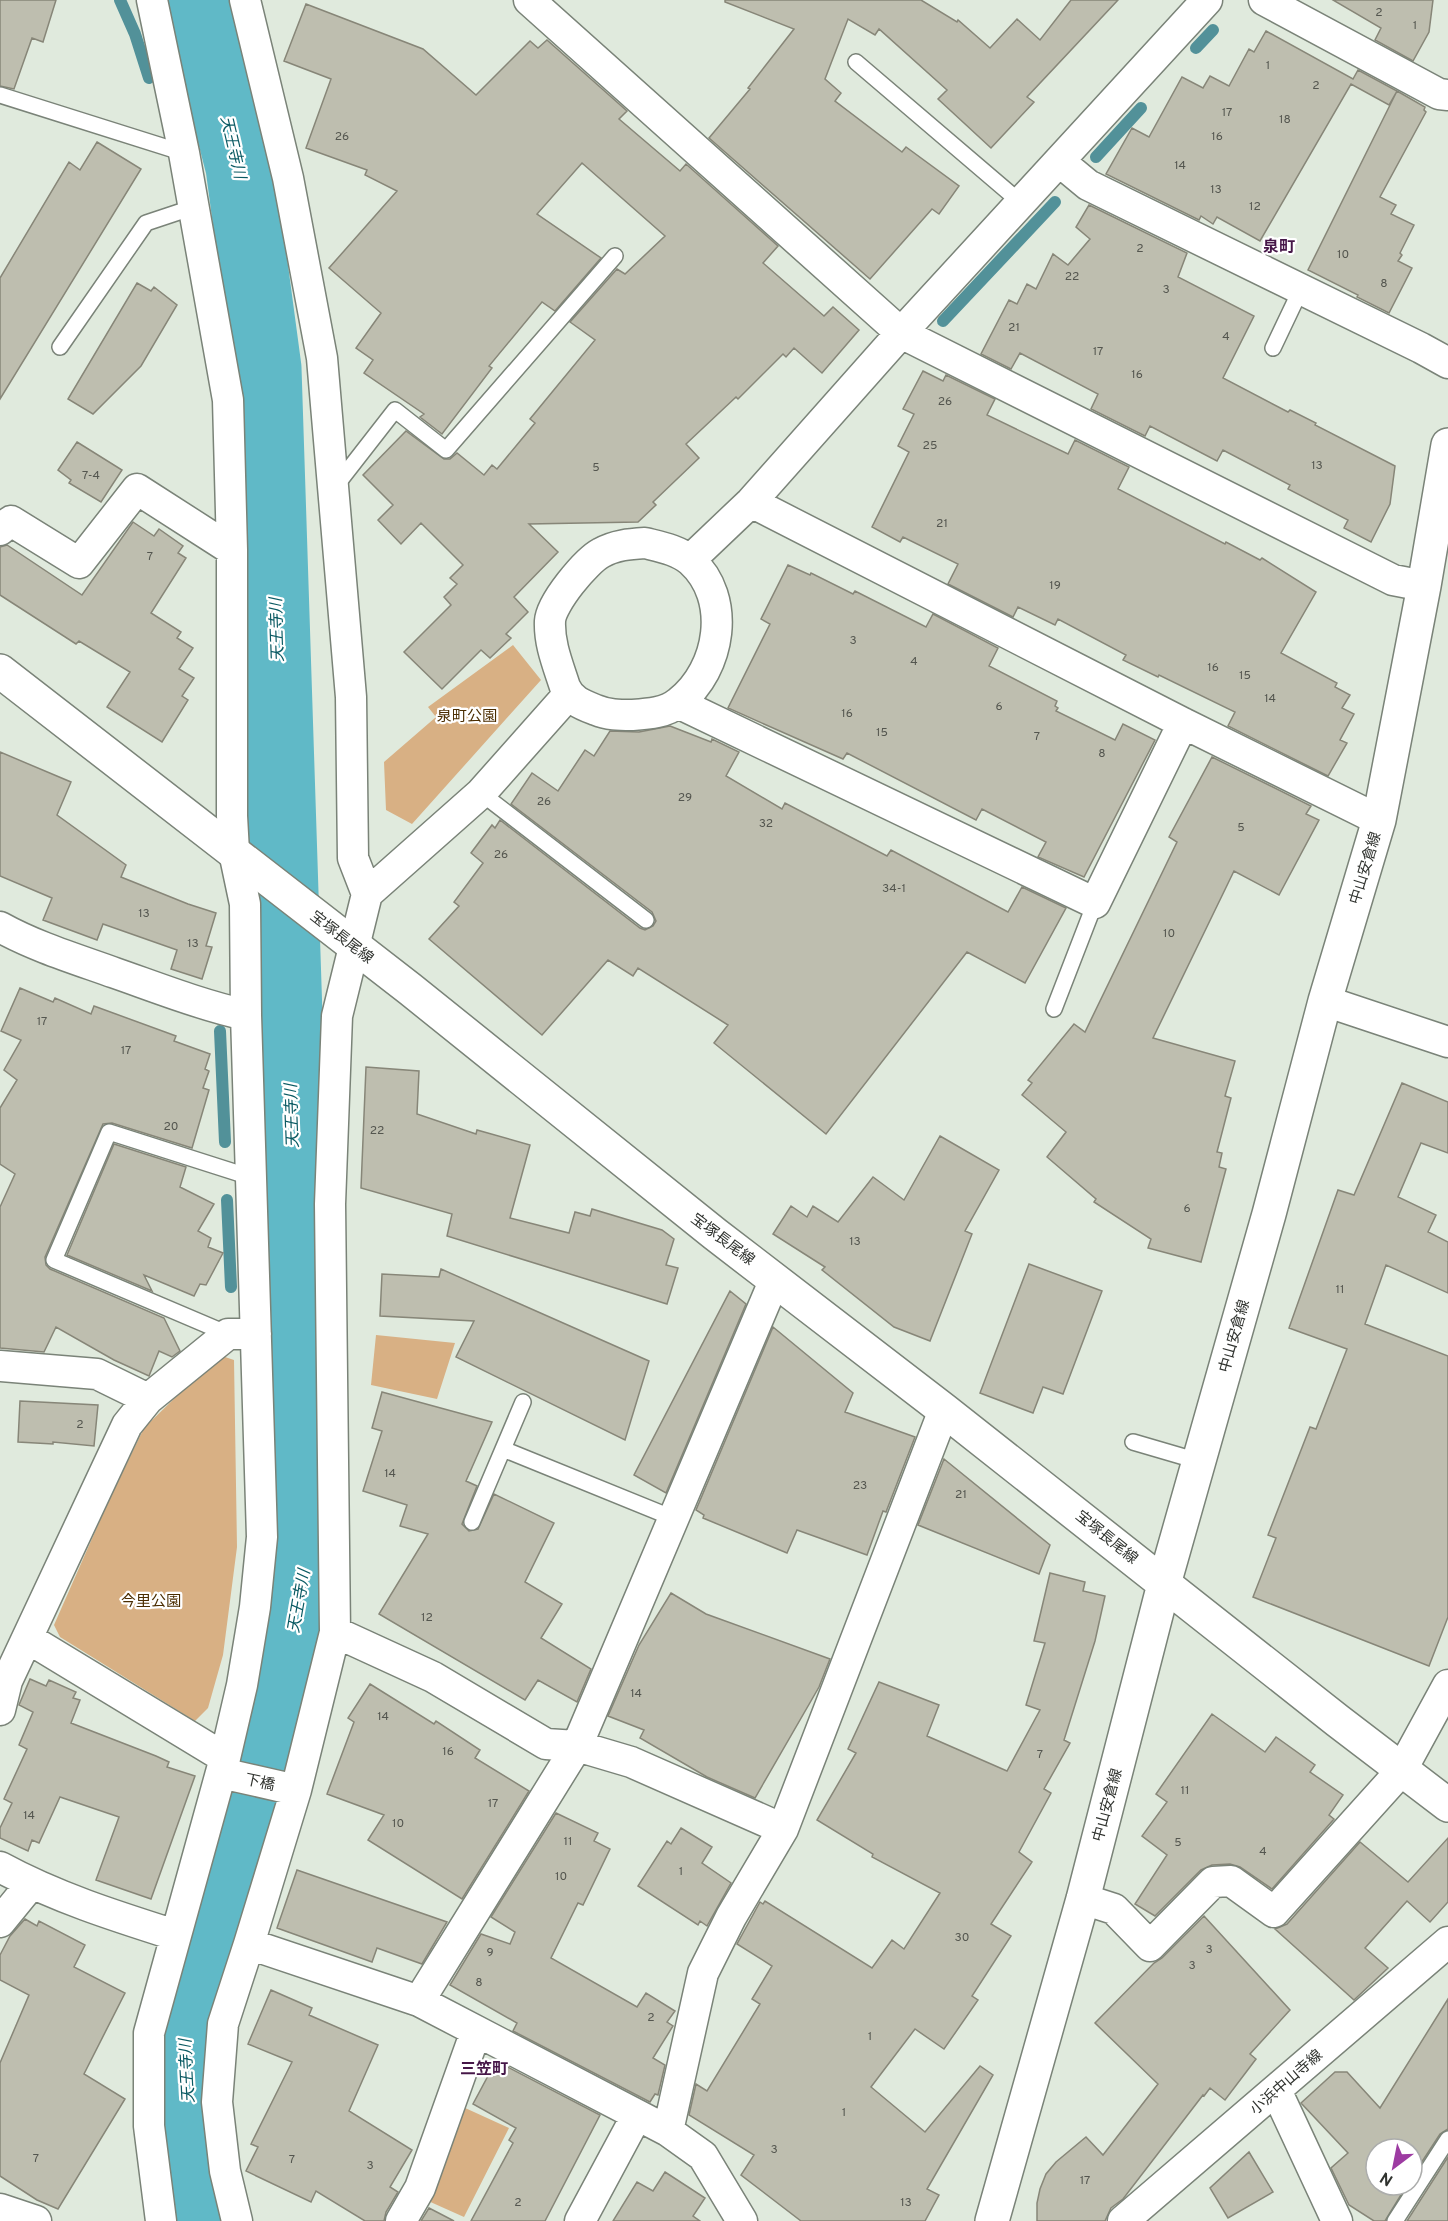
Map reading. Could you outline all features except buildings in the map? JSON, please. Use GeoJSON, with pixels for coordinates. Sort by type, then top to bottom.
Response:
{"type":"FeatureCollection","features":[{"type":"Feature","properties":{"kind":"street"},"geometry":{"type":"LineString","coordinates":[[152,0],[184,153],[228,400],[232,550],[232,816],[244,860],[250,1177],[242,1334],[262,1537],[255,1606],[227,1769],[175,1935],[149,2033],[149,2126],[161,2221]]}},
{"type":"Feature","properties":{"kind":"street"},"geometry":{"type":"LineString","coordinates":[[230,2220],[217,2102],[223,2024],[249,1944],[334,1632],[330,1204],[337,1016],[367,894],[353,858],[351,697],[322,358],[288,178],[245,0]]}},
{"type":"Feature","properties":{"kind":"street"},"geometry":{"type":"LineString","coordinates":[[529,0],[902,333],[1393,580],[1424,586]]}},
{"type":"Feature","properties":{"kind":"street"},"geometry":{"type":"LineString","coordinates":[[690,560],[751,502],[1020,202],[1207,0]]}},
{"type":"Feature","properties":{"kind":"street"},"geometry":{"type":"LineString","coordinates":[[1264,0],[1439,94],[1448,95]]}},
{"type":"Feature","properties":{"kind":"street"},"geometry":{"type":"LineString","coordinates":[[1059,161],[1088,185],[1448,363]]}},
{"type":"Feature","properties":{"kind":"street","name":"中山安倉線"},"geometry":{"type":"LineString","coordinates":[[992,2221],[1083,1899],[1164,1584],[1269,1214],[1325,1001],[1379,820],[1424,586],[1448,445]]}},
{"type":"Feature","properties":{"kind":"street"},"geometry":{"type":"LineString","coordinates":[[0,530],[11,521],[79,563],[137,489],[232,550]]}},
{"type":"Feature","properties":{"kind":"street"},"geometry":{"type":"LineString","coordinates":[[751,502],[1183,723],[1379,820]]}},
{"type":"Feature","properties":{"kind":"street"},"geometry":{"type":"LineString","coordinates":[[645,543],[669,549],[690,560],[707,580],[717,616],[717,634],[711,656],[694,687],[678,703],[654,714],[608,715],[581,704],[568,695],[553,652],[550,619],[561,596],[580,572],[599,553],[616,546],[645,543]]}},
{"type":"Feature","properties":{"kind":"street","name":"宝塚長尾線"},"geometry":{"type":"LineString","coordinates":[[0,671],[410,990],[572,1122],[944,1410],[1401,1771],[1448,1804]]}},
{"type":"Feature","properties":{"kind":"street"},"geometry":{"type":"LineString","coordinates":[[367,894],[481,793],[568,695]]}},
{"type":"Feature","properties":{"kind":"street"},"geometry":{"type":"LineString","coordinates":[[678,703],[1095,903],[1183,723]]}},
{"type":"Feature","properties":{"kind":"street"},"geometry":{"type":"LineString","coordinates":[[0,927],[23,940],[214,1008],[246,1015]]}},
{"type":"Feature","properties":{"kind":"street"},"geometry":{"type":"LineString","coordinates":[[1325,1001],[1448,1042]]}},
{"type":"Feature","properties":{"kind":"street"},"geometry":{"type":"LineString","coordinates":[[419,2001],[577,1746],[775,1279]]}},
{"type":"Feature","properties":{"kind":"street"},"geometry":{"type":"LineString","coordinates":[[0,1710],[7,1681],[29,1639],[127,1425],[148,1399],[242,1334]]}},
{"type":"Feature","properties":{"kind":"street"},"geometry":{"type":"LineString","coordinates":[[0,1366],[97,1374],[148,1399]]}},
{"type":"Feature","properties":{"kind":"street"},"geometry":{"type":"LineString","coordinates":[[668,2131],[704,1973],[730,1917],[783,1829],[944,1410]]}},
{"type":"Feature","properties":{"kind":"street"},"geometry":{"type":"LineString","coordinates":[[334,1632],[433,1677],[546,1744],[577,1746],[632,1762],[783,1829]]}},
{"type":"Feature","properties":{"kind":"street","name":"下橋"},"geometry":{"type":"LineString","coordinates":[[29,1639],[227,1769],[290,1789]]}},
{"type":"Feature","properties":{"kind":"street"},"geometry":{"type":"LineString","coordinates":[[1083,1899],[1114,1909],[1150,1946],[1213,1882],[1231,1881],[1274,1912],[1401,1771],[1448,1685]]}},
{"type":"Feature","properties":{"kind":"street"},"geometry":{"type":"LineString","coordinates":[[0,1867],[31,1884],[100,1911],[175,1935]]}},
{"type":"Feature","properties":{"kind":"street"},"geometry":{"type":"LineString","coordinates":[[0,1922],[31,1884]]}},
{"type":"Feature","properties":{"kind":"street","name":"小浜中山寺線"},"geometry":{"type":"LineString","coordinates":[[1123,2221],[1448,1942]]}},
{"type":"Feature","properties":{"kind":"street"},"geometry":{"type":"LineString","coordinates":[[249,1944],[419,2001],[668,2131],[703,2156],[742,2221]]}},
{"type":"Feature","properties":{"kind":"street"},"geometry":{"type":"LineString","coordinates":[[400,2221],[420,2188],[476,2031]]}},
{"type":"Feature","properties":{"kind":"street"},"geometry":{"type":"LineString","coordinates":[[1276,2090],[1337,2221]]}},
{"type":"Feature","properties":{"kind":"street"},"geometry":{"type":"LineString","coordinates":[[580,2221],[637,2115]]}},
{"type":"Feature","properties":{"kind":"street"},"geometry":{"type":"LineString","coordinates":[[0,2209],[36,2221]]}},
{"type":"Feature","properties":{"kind":"lane"},"geometry":{"type":"LineString","coordinates":[[856,62],[1020,202]]}},
{"type":"Feature","properties":{"kind":"lane"},"geometry":{"type":"LineString","coordinates":[[0,95],[184,153]]}},
{"type":"Feature","properties":{"kind":"lane"},"geometry":{"type":"LineString","coordinates":[[60,347],[146,223],[194,207]]}},
{"type":"Feature","properties":{"kind":"lane"},"geometry":{"type":"LineString","coordinates":[[334,488],[395,410],[446,450],[615,256]]}},
{"type":"Feature","properties":{"kind":"lane"},"geometry":{"type":"LineString","coordinates":[[1273,348],[1301,289]]}},
{"type":"Feature","properties":{"kind":"lane"},"geometry":{"type":"LineString","coordinates":[[481,793],[646,920]]}},
{"type":"Feature","properties":{"kind":"lane"},"geometry":{"type":"LineString","coordinates":[[1054,1009],[1095,903]]}},
{"type":"Feature","properties":{"kind":"lane"},"geometry":{"type":"LineString","coordinates":[[242,1334],[54,1260],[109,1132],[250,1177]]}},
{"type":"Feature","properties":{"kind":"lane"},"geometry":{"type":"LineString","coordinates":[[472,1522],[523,1402]]}},
{"type":"Feature","properties":{"kind":"lane"},"geometry":{"type":"LineString","coordinates":[[1133,1442],[1198,1461]]}},
{"type":"Feature","properties":{"kind":"lane"},"geometry":{"type":"LineString","coordinates":[[503,1449],[673,1518]]}},
{"type":"Feature","properties":{"kind":"lane"},"geometry":{"type":"LineString","coordinates":[[1395,2221],[1448,2139]]}},
{"type":"Feature","properties":{"kind":"green space","name":"泉町公園"},"geometry":{"type":"Polygon","coordinates":[[[513,645],[541,680],[412,824],[386,810],[384,762],[436,717],[428,707],[513,645]]]}},
{"type":"Feature","properties":{"kind":"green space"},"geometry":{"type":"Polygon","coordinates":[[[376,1335],[455,1343],[437,1399],[371,1385],[376,1335]]]}},
{"type":"Feature","properties":{"kind":"green space","name":"今里公園"},"geometry":{"type":"Polygon","coordinates":[[[219,1355],[234,1360],[237,1547],[223,1655],[208,1708],[195,1721],[60,1637],[54,1625],[109,1500],[144,1428],[219,1355]]]}},
{"type":"Feature","properties":{"kind":"green space"},"geometry":{"type":"Polygon","coordinates":[[[463,2107],[509,2128],[464,2217],[426,2200],[463,2107]]]}},
{"type":"Feature","properties":{"kind":"waterway"},"geometry":{"type":"LineString","coordinates":[[120,0],[135,34],[149,78]]}},
{"type":"Feature","properties":{"kind":"waterway","name":"天王寺川"},"geometry":{"type":"LineString","coordinates":[[197,0],[240,167],[267,368],[306,1571],[274,1722],[184,2031],[189,2113],[207,2221]]}},
{"type":"Feature","properties":{"kind":"waterway"},"geometry":{"type":"LineString","coordinates":[[1196,48],[1213,30]]}},
{"type":"Feature","properties":{"kind":"waterway"},"geometry":{"type":"LineString","coordinates":[[1096,157],[1141,108]]}},
{"type":"Feature","properties":{"kind":"waterway"},"geometry":{"type":"LineString","coordinates":[[943,321],[1055,202]]}},
{"type":"Feature","properties":{"kind":"waterway"},"geometry":{"type":"LineString","coordinates":[[220,1031],[225,1142]]}},
{"type":"Feature","properties":{"kind":"waterway"},"geometry":{"type":"LineString","coordinates":[[227,1200],[231,1287]]}},
{"type":"Feature","properties":{"kind":"district","name":"泉町"},"geometry":{"type":"Point","coordinates":[1279,246]}},
{"type":"Feature","properties":{"kind":"district","name":"三笠町"},"geometry":{"type":"Point","coordinates":[484,2068]}}]}
